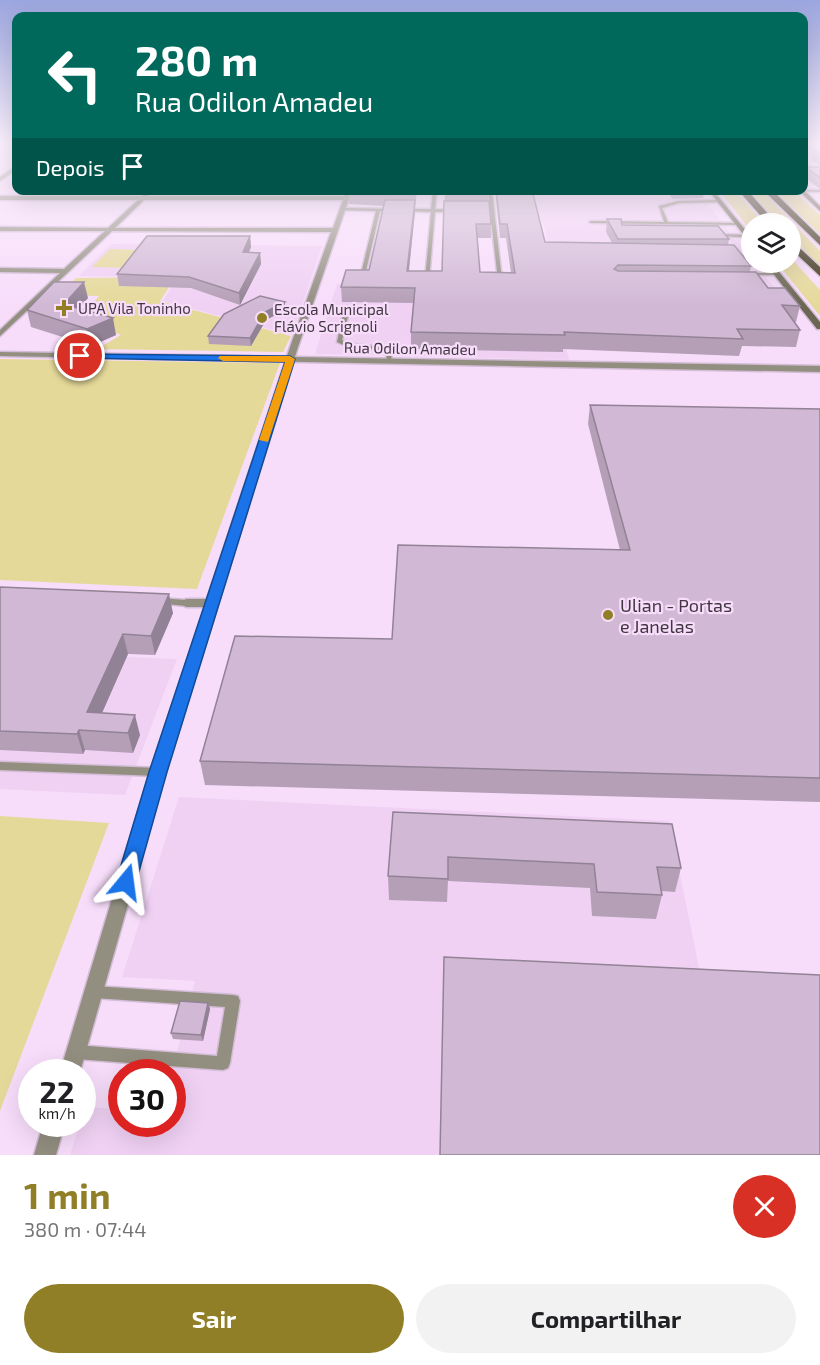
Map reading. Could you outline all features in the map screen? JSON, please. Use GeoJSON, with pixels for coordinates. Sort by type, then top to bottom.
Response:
{"type":"FeatureCollection","features":[{"type":"Feature","properties":{"kind":"highway"},"geometry":{"type":"LineString","coordinates":[[749,198],[763,213]]}},
{"type":"Feature","properties":{"kind":"highway"},"geometry":{"type":"LineString","coordinates":[[775,198],[820,242]]}},
{"type":"Feature","properties":{"kind":"highway"},"geometry":{"type":"LineString","coordinates":[[801,253],[820,273]]}},
{"type":"Feature","properties":{"kind":"main road"},"geometry":{"type":"LineString","coordinates":[[716,198],[741,230]]}},
{"type":"Feature","properties":{"kind":"main road"},"geometry":{"type":"LineString","coordinates":[[808,198],[820,209]]}},
{"type":"Feature","properties":{"kind":"main road"},"geometry":{"type":"LineString","coordinates":[[777,274],[820,327]]}},
{"type":"Feature","properties":{"kind":"street"},"geometry":{"type":"LineString","coordinates":[[0,198],[345,199],[290,359],[158,772],[74,1059]]}},
{"type":"Feature","properties":{"kind":"street"},"geometry":{"type":"LineString","coordinates":[[0,334],[143,198]]}},
{"type":"Feature","properties":{"kind":"street"},"geometry":{"type":"LineString","coordinates":[[0,229],[333,230]]}},
{"type":"Feature","properties":{"kind":"street"},"geometry":{"type":"LineString","coordinates":[[0,270],[67,271]]}},
{"type":"Feature","properties":{"kind":"street","name":"Rua Odilon Amadeu"},"geometry":{"type":"LineString","coordinates":[[0,354],[820,369]]}},
{"type":"Feature","properties":{"kind":"street"},"geometry":{"type":"LineString","coordinates":[[186,603],[212,603]]}},
{"type":"Feature","properties":{"kind":"street"},"geometry":{"type":"LineString","coordinates":[[45,1155],[50,1137]]}},
{"type":"Feature","properties":{"kind":"lane"},"geometry":{"type":"LineString","coordinates":[[427,280],[434,198]]}},
{"type":"Feature","properties":{"kind":"lane"},"geometry":{"type":"LineString","coordinates":[[491,198],[500,280]]}},
{"type":"Feature","properties":{"kind":"lane"},"geometry":{"type":"LineString","coordinates":[[345,199],[378,210],[492,211]]}},
{"type":"Feature","properties":{"kind":"lane"},"geometry":{"type":"LineString","coordinates":[[666,223],[660,207],[679,202],[719,201]]}},
{"type":"Feature","properties":{"kind":"lane"},"geometry":{"type":"LineString","coordinates":[[362,278],[378,210]]}},
{"type":"Feature","properties":{"kind":"lane"},"geometry":{"type":"LineString","coordinates":[[591,222],[736,224]]}},
{"type":"Feature","properties":{"kind":"lane"},"geometry":{"type":"LineString","coordinates":[[704,235],[741,236]]}},
{"type":"Feature","properties":{"kind":"lane"},"geometry":{"type":"LineString","coordinates":[[731,256],[741,256]]}},
{"type":"Feature","properties":{"kind":"lane"},"geometry":{"type":"LineString","coordinates":[[757,282],[755,274],[777,274]]}},
{"type":"Feature","properties":{"kind":"lane"},"geometry":{"type":"LineString","coordinates":[[347,308],[339,340],[347,346],[384,349],[389,352],[389,361]]}},
{"type":"Feature","properties":{"kind":"lane"},"geometry":{"type":"LineString","coordinates":[[151,601],[186,603]]}},
{"type":"Feature","properties":{"kind":"lane"},"geometry":{"type":"LineString","coordinates":[[0,766],[158,772]]}},
{"type":"Feature","properties":{"kind":"lane"},"geometry":{"type":"LineString","coordinates":[[76,1052],[223,1063],[233,1001],[94,993]]}},
{"type":"Feature","properties":{"kind":"shaded area"},"geometry":{"type":"Polygon","coordinates":[[[533,198],[703,198],[741,248],[741,273],[762,273],[775,288],[556,284],[545,229],[533,198]]]}},
{"type":"Feature","properties":{"kind":"shaded area"},"geometry":{"type":"Polygon","coordinates":[[[725,198],[742,198],[755,213],[741,213],[741,218],[725,198]]]}},
{"type":"Feature","properties":{"kind":"shaded area"},"geometry":{"type":"Polygon","coordinates":[[[754,198],[769,198],[783,213],[769,213],[754,198]]]}},
{"type":"Feature","properties":{"kind":"shaded area"},"geometry":{"type":"Polygon","coordinates":[[[782,198],[801,198],[820,215],[820,234],[801,216],[801,213],[798,213],[782,198]]]}},
{"type":"Feature","properties":{"kind":"shaded area"},"geometry":{"type":"Polygon","coordinates":[[[801,231],[820,251],[820,267],[801,247],[801,231]]]}},
{"type":"Feature","properties":{"kind":"shaded area"},"geometry":{"type":"Polygon","coordinates":[[[111,244],[322,246],[292,335],[163,301],[178,277],[79,276],[111,244]]]}},
{"type":"Feature","properties":{"kind":"shaded area"},"geometry":{"type":"Polygon","coordinates":[[[110,249],[147,250],[131,268],[92,267],[110,249]]]}},
{"type":"Feature","properties":{"kind":"shaded area"},"geometry":{"type":"Polygon","coordinates":[[[801,269],[820,290],[820,316],[785,273],[801,273],[801,269]]]}},
{"type":"Feature","properties":{"kind":"shaded area"},"geometry":{"type":"Polygon","coordinates":[[[176,277],[160,301],[291,336],[283,352],[97,349],[121,335],[79,319],[77,314],[87,310],[99,296],[59,295],[76,278],[176,277]]]}},
{"type":"Feature","properties":{"kind":"shaded area"},"geometry":{"type":"Polygon","coordinates":[[[337,284],[551,287],[569,360],[315,354],[337,284]]]}},
{"type":"Feature","properties":{"kind":"shaded area"},"geometry":{"type":"Polygon","coordinates":[[[0,359],[280,363],[197,589],[0,580],[0,359]]]}},
{"type":"Feature","properties":{"kind":"shaded area"},"geometry":{"type":"Polygon","coordinates":[[[0,652],[177,659],[125,795],[0,789],[0,652]]]}},
{"type":"Feature","properties":{"kind":"shaded area"},"geometry":{"type":"Polygon","coordinates":[[[179,797],[669,821],[701,977],[820,1155],[70,1155],[76,1137],[96,1137],[96,1108],[108,1108],[108,1137],[186,1137],[186,1059],[175,1059],[195,981],[122,977],[179,797]]]}},
{"type":"Feature","properties":{"kind":"shaded area"},"geometry":{"type":"Polygon","coordinates":[[[0,816],[109,823],[18,1059],[0,1111],[0,816]]]}},
{"type":"Feature","properties":{"kind":"building"},"geometry":{"type":"Polygon","coordinates":[[[497,198],[534,198],[545,242],[734,245],[741,254],[741,266],[618,265],[614,269],[618,271],[757,273],[768,288],[785,288],[800,306],[782,305],[800,330],[737,329],[743,339],[564,332],[565,335],[411,332],[415,288],[341,287],[346,270],[369,270],[385,200],[415,200],[407,271],[442,271],[444,201],[489,201],[491,224],[476,224],[480,272],[515,273],[507,224],[500,224],[497,198]]]}},
{"type":"Feature","properties":{"kind":"building"},"geometry":{"type":"Polygon","coordinates":[[[607,219],[621,219],[622,225],[718,226],[729,239],[618,239],[607,219]]]}},
{"type":"Feature","properties":{"kind":"building"},"geometry":{"type":"Polygon","coordinates":[[[147,236],[250,236],[243,252],[260,253],[239,293],[189,277],[117,274],[147,236]]]}},
{"type":"Feature","properties":{"kind":"building"},"geometry":{"type":"Polygon","coordinates":[[[54,282],[84,282],[64,304],[113,318],[87,329],[27,310],[54,282]]]}},
{"type":"Feature","properties":{"kind":"building"},"geometry":{"type":"Polygon","coordinates":[[[260,296],[285,302],[265,312],[250,338],[208,336],[224,314],[260,296]]]}},
{"type":"Feature","properties":{"kind":"building","name":"Ulian - Portas e Janelas"},"geometry":{"type":"Polygon","coordinates":[[[590,405],[820,409],[820,778],[200,761],[235,636],[392,639],[398,545],[630,550],[590,405]]]}},
{"type":"Feature","properties":{"kind":"building"},"geometry":{"type":"Polygon","coordinates":[[[0,587],[169,594],[151,636],[123,634],[87,712],[135,715],[128,733],[79,730],[77,734],[0,731],[0,587]]]}},
{"type":"Feature","properties":{"kind":"building"},"geometry":{"type":"Polygon","coordinates":[[[393,812],[672,824],[681,868],[657,867],[662,895],[597,892],[594,864],[448,857],[448,879],[388,876],[393,812]]]}},
{"type":"Feature","properties":{"kind":"building"},"geometry":{"type":"Polygon","coordinates":[[[444,957],[820,975],[820,1155],[440,1155],[444,957]]]}},
{"type":"Feature","properties":{"kind":"building"},"geometry":{"type":"Polygon","coordinates":[[[180,1001],[208,1003],[201,1035],[171,1033],[180,1001]]]}},
{"type":"Feature","properties":{"kind":"slow traffic"},"geometry":{"type":"LineString","coordinates":[[223,358],[290,359],[265,440]]}},
{"type":"Feature","properties":{"kind":"place","name":"UPA Vila Toninho"},"geometry":{"type":"Point","coordinates":[64,308]}},
{"type":"Feature","properties":{"kind":"place","name":"Escola Municipal Flávio Scrignoli"},"geometry":{"type":"Point","coordinates":[262,318]}},
{"type":"Feature","properties":{"kind":"place","name":"Ulian - Portas e Janelas"},"geometry":{"type":"Point","coordinates":[608,615]}},
{"type":"Feature","properties":{"kind":"route"},"geometry":{"type":"LineString","coordinates":[[80,356],[290,359],[158,772],[126,882]]}}]}
